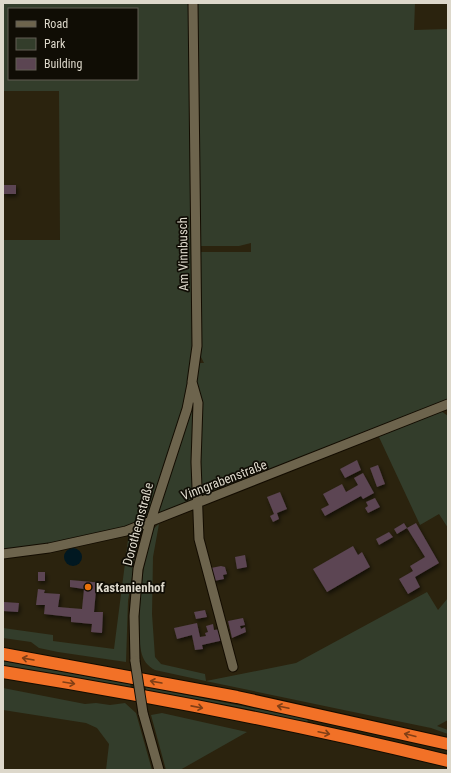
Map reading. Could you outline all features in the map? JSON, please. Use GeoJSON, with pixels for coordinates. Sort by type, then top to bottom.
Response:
{"type":"FeatureCollection","features":[{"type":"Feature","properties":{"kind":"highway"},"geometry":{"type":"LineString","coordinates":[[3,654],[237,696],[448,744]]}},
{"type":"Feature","properties":{"kind":"highway"},"geometry":{"type":"LineString","coordinates":[[3,672],[82,685],[236,715],[448,761]]}},
{"type":"Feature","properties":{"kind":"street","name":"Am Vinnbusch"},"geometry":{"type":"LineString","coordinates":[[193,3],[197,346],[192,382],[198,403],[196,462],[197,504]]}},
{"type":"Feature","properties":{"kind":"street","name":"Dorotheenstraße"},"geometry":{"type":"LineString","coordinates":[[159,770],[143,713],[135,661],[134,616],[138,569],[150,522],[187,409],[192,382]]}},
{"type":"Feature","properties":{"kind":"street","name":"Vinngrabenstraße"},"geometry":{"type":"LineString","coordinates":[[3,554],[49,548],[126,531],[446,408]]}},
{"type":"Feature","properties":{"kind":"street"},"geometry":{"type":"LineString","coordinates":[[197,504],[199,539],[234,667]]}},
{"type":"Feature","properties":{"kind":"green space"},"geometry":{"type":"Polygon","coordinates":[[[3,3],[415,3],[414,30],[448,29],[448,401],[156,518],[184,412],[150,516],[142,523],[38,548],[3,552],[3,240],[60,240],[59,91],[3,91],[3,3]],[[192,166],[192,348],[185,408],[197,363],[204,363],[198,351],[198,252],[251,252],[251,243],[239,246],[198,246],[192,166]]]}},
{"type":"Feature","properties":{"kind":"green space"},"geometry":{"type":"Polygon","coordinates":[[[441,411],[448,416],[448,528],[439,514],[420,525],[378,435],[441,411]]]}},
{"type":"Feature","properties":{"kind":"green space"},"geometry":{"type":"Polygon","coordinates":[[[159,524],[153,557],[152,614],[155,657],[161,664],[205,674],[206,681],[155,670],[144,660],[141,651],[139,625],[143,572],[152,531],[159,524]]]}},
{"type":"Feature","properties":{"kind":"green space"},"geometry":{"type":"Polygon","coordinates":[[[129,532],[134,532],[138,540],[128,601],[126,662],[58,652],[39,648],[31,642],[3,638],[3,628],[53,635],[53,641],[114,649],[129,532]]]}},
{"type":"Feature","properties":{"kind":"green space"},"geometry":{"type":"Polygon","coordinates":[[[427,592],[438,610],[448,598],[448,720],[437,726],[448,730],[448,734],[431,728],[206,681],[296,663],[427,592]]]}},
{"type":"Feature","properties":{"kind":"green space"},"geometry":{"type":"Polygon","coordinates":[[[3,661],[130,684],[131,688],[3,665],[3,661]]]}},
{"type":"Feature","properties":{"kind":"green space"},"geometry":{"type":"Polygon","coordinates":[[[146,687],[308,719],[307,723],[146,691],[146,687]]]}},
{"type":"Feature","properties":{"kind":"green space"},"geometry":{"type":"Polygon","coordinates":[[[3,688],[85,704],[96,703],[110,705],[125,703],[136,713],[152,770],[106,770],[109,744],[97,728],[86,723],[3,710],[3,688]]]}},
{"type":"Feature","properties":{"kind":"green space"},"geometry":{"type":"Polygon","coordinates":[[[162,713],[247,732],[180,770],[166,770],[151,715],[162,713]]]}},
{"type":"Feature","properties":{"kind":"water"},"geometry":{"type":"Polygon","coordinates":[[[73,548],[79,551],[82,557],[79,563],[73,566],[67,563],[64,557],[67,551],[73,548]]]}},
{"type":"Feature","properties":{"kind":"building"},"geometry":{"type":"Polygon","coordinates":[[[3,185],[16,185],[16,194],[3,194],[3,185]]]}},
{"type":"Feature","properties":{"kind":"building"},"geometry":{"type":"Polygon","coordinates":[[[357,460],[361,470],[345,478],[340,469],[357,460]]]}},
{"type":"Feature","properties":{"kind":"building"},"geometry":{"type":"Polygon","coordinates":[[[378,465],[385,484],[377,487],[370,468],[378,465]]]}},
{"type":"Feature","properties":{"kind":"building"},"geometry":{"type":"Polygon","coordinates":[[[363,473],[374,493],[363,499],[361,496],[325,516],[321,509],[329,505],[323,494],[342,484],[346,492],[358,485],[354,478],[363,473]]]}},
{"type":"Feature","properties":{"kind":"building"},"geometry":{"type":"Polygon","coordinates":[[[280,492],[287,509],[277,513],[279,519],[273,522],[270,516],[274,514],[267,497],[280,492]]]}},
{"type":"Feature","properties":{"kind":"building"},"geometry":{"type":"Polygon","coordinates":[[[375,498],[380,507],[368,513],[365,508],[368,506],[366,502],[375,498]]]}},
{"type":"Feature","properties":{"kind":"building"},"geometry":{"type":"Polygon","coordinates":[[[404,523],[407,528],[397,534],[394,529],[404,523]]]}},
{"type":"Feature","properties":{"kind":"building"},"geometry":{"type":"Polygon","coordinates":[[[416,523],[439,563],[415,577],[420,587],[408,594],[399,579],[413,571],[410,566],[425,557],[407,528],[416,523]]]}},
{"type":"Feature","properties":{"kind":"building"},"geometry":{"type":"Polygon","coordinates":[[[389,532],[393,537],[379,545],[376,539],[389,532]]]}},
{"type":"Feature","properties":{"kind":"building"},"geometry":{"type":"Polygon","coordinates":[[[353,546],[358,555],[362,552],[370,567],[327,592],[313,569],[353,546]]]}},
{"type":"Feature","properties":{"kind":"building"},"geometry":{"type":"Polygon","coordinates":[[[245,555],[247,567],[237,569],[235,557],[245,555]]]}},
{"type":"Feature","properties":{"kind":"building"},"geometry":{"type":"Polygon","coordinates":[[[221,566],[225,567],[227,574],[223,575],[224,579],[214,581],[211,568],[221,566]]]}},
{"type":"Feature","properties":{"kind":"building"},"geometry":{"type":"Polygon","coordinates":[[[38,572],[45,572],[45,581],[38,581],[38,572]]]}},
{"type":"Feature","properties":{"kind":"building"},"geometry":{"type":"Polygon","coordinates":[[[70,580],[104,583],[103,591],[96,590],[94,612],[103,612],[102,633],[91,632],[92,624],[71,622],[71,617],[44,614],[45,605],[36,605],[38,589],[45,590],[44,593],[60,594],[58,607],[82,609],[84,589],[70,587],[70,580]]]}},
{"type":"Feature","properties":{"kind":"building"},"geometry":{"type":"Polygon","coordinates":[[[4,602],[19,603],[18,612],[3,611],[4,602]]]}},
{"type":"Feature","properties":{"kind":"building"},"geometry":{"type":"Polygon","coordinates":[[[205,610],[207,617],[196,619],[194,612],[205,610]]]}},
{"type":"Feature","properties":{"kind":"building"},"geometry":{"type":"Polygon","coordinates":[[[243,618],[245,625],[240,626],[241,629],[245,627],[246,632],[232,638],[228,621],[243,618]]]}},
{"type":"Feature","properties":{"kind":"building"},"geometry":{"type":"Polygon","coordinates":[[[197,623],[200,637],[206,636],[205,633],[208,632],[206,626],[213,624],[214,630],[221,629],[224,640],[202,645],[203,649],[195,650],[192,635],[177,639],[174,628],[197,623]]]}},
{"type":"Feature","properties":{"kind":"place","name":"Kastanienhof"},"geometry":{"type":"Point","coordinates":[88,587]}}]}
